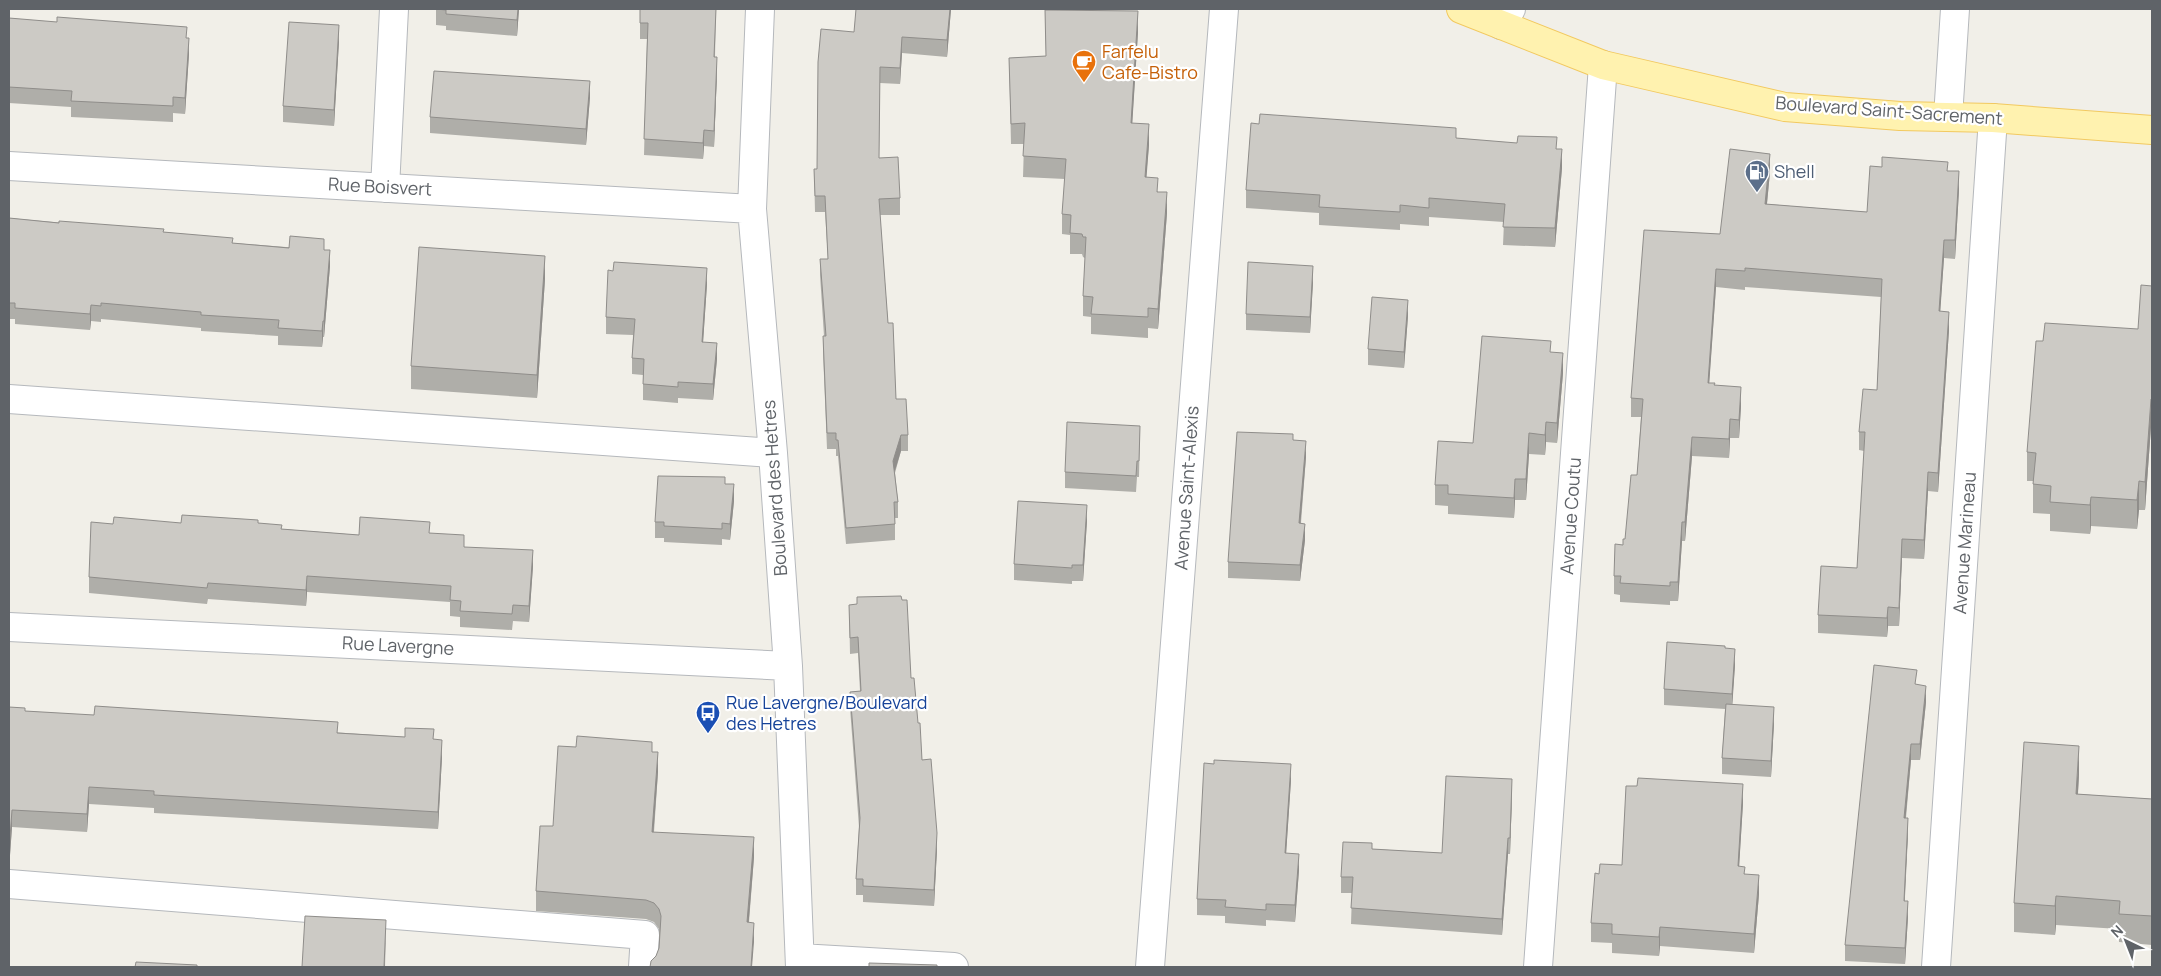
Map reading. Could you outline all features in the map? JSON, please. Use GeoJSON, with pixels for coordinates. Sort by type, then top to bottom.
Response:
{"type":"FeatureCollection","features":[{"type":"Feature","properties":{"kind":"main road","name":"Boulevard Saint-Sacrement"},"geometry":{"type":"LineString","coordinates":[[1461,9],[1506,17],[1603,65],[1785,107],[1900,116],[1993,118],[2152,130]]}},
{"type":"Feature","properties":{"kind":"street"},"geometry":{"type":"LineString","coordinates":[[385,188],[394,9]]}},
{"type":"Feature","properties":{"kind":"street","name":"Boulevard des Hetres"},"geometry":{"type":"LineString","coordinates":[[760,9],[752,209],[773,453],[788,666],[800,963]]}},
{"type":"Feature","properties":{"kind":"street","name":"Avenue Saint-Alexis"},"geometry":{"type":"LineString","coordinates":[[1150,967],[1224,9]]}},
{"type":"Feature","properties":{"kind":"street"},"geometry":{"type":"LineString","coordinates":[[1948,117],[1955,9]]}},
{"type":"Feature","properties":{"kind":"street","name":"Avenue Coutu"},"geometry":{"type":"LineString","coordinates":[[1538,967],[1603,65]]}},
{"type":"Feature","properties":{"kind":"street","name":"Avenue Marineau"},"geometry":{"type":"LineString","coordinates":[[1936,967],[1993,118]]}},
{"type":"Feature","properties":{"kind":"street","name":"Rue Boisvert"},"geometry":{"type":"LineString","coordinates":[[9,166],[752,209]]}},
{"type":"Feature","properties":{"kind":"street"},"geometry":{"type":"LineString","coordinates":[[9,399],[773,453]]}},
{"type":"Feature","properties":{"kind":"street","name":"Rue Lavergne"},"geometry":{"type":"LineString","coordinates":[[9,627],[788,666]]}},
{"type":"Feature","properties":{"kind":"street"},"geometry":{"type":"LineString","coordinates":[[9,884],[645,935],[643,967]]}},
{"type":"Feature","properties":{"kind":"street"},"geometry":{"type":"LineString","coordinates":[[800,963],[954,967]]}},
{"type":"Feature","properties":{"kind":"building"},"geometry":{"type":"Polygon","coordinates":[[[436,9],[518,9],[517,20],[446,14],[446,10],[436,9]]]}},
{"type":"Feature","properties":{"kind":"building"},"geometry":{"type":"Polygon","coordinates":[[[640,9],[716,9],[714,57],[717,57],[714,131],[704,130],[703,143],[644,139],[648,23],[640,23],[640,9]]]}},
{"type":"Feature","properties":{"kind":"building"},"geometry":{"type":"Polygon","coordinates":[[[856,9],[950,9],[947,40],[902,37],[900,68],[880,67],[879,158],[898,157],[900,198],[879,199],[888,323],[893,323],[896,399],[906,399],[908,435],[901,435],[893,461],[898,502],[894,502],[895,524],[846,528],[838,440],[836,440],[836,433],[827,433],[823,336],[826,336],[820,259],[828,259],[825,196],[815,196],[814,169],[817,169],[818,62],[821,29],[854,32],[856,9]]]}},
{"type":"Feature","properties":{"kind":"building"},"geometry":{"type":"Polygon","coordinates":[[[1045,10],[1138,11],[1131,123],[1149,124],[1145,177],[1158,178],[1157,192],[1167,192],[1158,309],[1148,308],[1148,317],[1091,314],[1093,297],[1083,296],[1086,237],[1083,237],[1082,234],[1070,233],[1071,215],[1062,214],[1066,159],[1023,156],[1025,123],[1011,124],[1009,58],[1046,56],[1045,10]]]}},
{"type":"Feature","properties":{"kind":"building"},"geometry":{"type":"Polygon","coordinates":[[[57,17],[187,27],[186,38],[189,38],[185,98],[173,97],[173,106],[71,101],[72,91],[9,87],[9,18],[57,22],[57,17]]]}},
{"type":"Feature","properties":{"kind":"building"},"geometry":{"type":"Polygon","coordinates":[[[289,22],[339,25],[334,110],[283,106],[289,22]]]}},
{"type":"Feature","properties":{"kind":"building"},"geometry":{"type":"Polygon","coordinates":[[[434,71],[590,81],[586,129],[430,117],[434,71]]]}},
{"type":"Feature","properties":{"kind":"building"},"geometry":{"type":"Polygon","coordinates":[[[1260,114],[1456,128],[1456,138],[1517,143],[1518,136],[1557,137],[1556,149],[1562,149],[1555,228],[1503,227],[1505,204],[1429,198],[1429,208],[1400,205],[1400,212],[1319,207],[1320,195],[1246,190],[1251,123],[1259,124],[1260,114]]]}},
{"type":"Feature","properties":{"kind":"building"},"geometry":{"type":"Polygon","coordinates":[[[1730,149],[1770,154],[1765,204],[1867,212],[1870,166],[1882,167],[1882,157],[1948,162],[1947,171],[1959,171],[1955,240],[1944,240],[1939,311],[1949,312],[1938,473],[1928,472],[1924,540],[1902,539],[1899,608],[1888,607],[1887,618],[1818,615],[1821,566],[1857,568],[1865,432],[1859,432],[1863,389],[1877,390],[1882,279],[1745,268],[1745,271],[1716,269],[1708,383],[1741,387],[1739,420],[1730,419],[1729,439],[1692,437],[1685,522],[1682,522],[1678,582],[1670,582],[1670,586],[1620,583],[1621,576],[1614,576],[1615,544],[1623,545],[1623,539],[1625,539],[1631,475],[1637,475],[1643,399],[1631,398],[1644,230],[1720,234],[1730,149]]]}},
{"type":"Feature","properties":{"kind":"building"},"geometry":{"type":"Polygon","coordinates":[[[9,218],[164,229],[163,232],[233,238],[232,243],[289,248],[290,236],[324,239],[324,250],[330,250],[322,331],[278,328],[279,320],[201,315],[201,312],[101,303],[101,306],[91,305],[90,314],[15,308],[15,303],[9,303],[9,218]]]}},
{"type":"Feature","properties":{"kind":"building"},"geometry":{"type":"Polygon","coordinates":[[[419,247],[545,256],[537,375],[411,366],[419,247]]]}},
{"type":"Feature","properties":{"kind":"building"},"geometry":{"type":"Polygon","coordinates":[[[614,262],[707,268],[702,342],[717,343],[713,384],[678,382],[678,387],[643,384],[644,359],[632,358],[635,319],[606,317],[608,270],[613,271],[614,262]]]}},
{"type":"Feature","properties":{"kind":"building"},"geometry":{"type":"Polygon","coordinates":[[[1248,262],[1313,266],[1310,317],[1246,314],[1248,262]]]}},
{"type":"Feature","properties":{"kind":"building"},"geometry":{"type":"Polygon","coordinates":[[[2141,285],[2152,286],[2152,399],[2145,482],[2139,481],[2137,500],[2091,497],[2090,505],[2050,502],[2051,486],[2033,484],[2036,453],[2027,452],[2036,341],[2043,341],[2045,323],[2138,329],[2141,285]]]}},
{"type":"Feature","properties":{"kind":"building"},"geometry":{"type":"Polygon","coordinates":[[[1372,297],[1408,300],[1404,352],[1368,349],[1372,297]]]}},
{"type":"Feature","properties":{"kind":"building"},"geometry":{"type":"Polygon","coordinates":[[[1482,336],[1551,341],[1550,352],[1563,353],[1557,423],[1546,422],[1545,435],[1529,433],[1526,479],[1515,479],[1514,498],[1448,494],[1448,485],[1435,485],[1438,441],[1473,443],[1482,336]]]}},
{"type":"Feature","properties":{"kind":"building"},"geometry":{"type":"Polygon","coordinates":[[[1067,422],[1140,426],[1139,461],[1137,461],[1136,476],[1065,472],[1067,422]]]}},
{"type":"Feature","properties":{"kind":"building"},"geometry":{"type":"Polygon","coordinates":[[[1237,432],[1293,434],[1293,440],[1306,441],[1299,523],[1305,524],[1300,565],[1228,562],[1237,432]]]}},
{"type":"Feature","properties":{"kind":"building"},"geometry":{"type":"Polygon","coordinates":[[[658,476],[725,477],[725,484],[734,484],[730,524],[722,523],[722,529],[664,526],[664,522],[655,522],[658,476]]]}},
{"type":"Feature","properties":{"kind":"building"},"geometry":{"type":"Polygon","coordinates":[[[1018,501],[1087,505],[1083,565],[1072,565],[1072,568],[1014,564],[1018,501]]]}},
{"type":"Feature","properties":{"kind":"building"},"geometry":{"type":"Polygon","coordinates":[[[182,515],[258,520],[258,523],[282,525],[281,529],[359,535],[360,517],[430,522],[429,533],[464,535],[464,547],[533,550],[529,606],[513,605],[512,614],[460,611],[461,601],[450,600],[451,586],[307,576],[306,590],[208,583],[207,588],[89,577],[91,522],[113,524],[114,517],[181,523],[182,515]]]}},
{"type":"Feature","properties":{"kind":"building"},"geometry":{"type":"Polygon","coordinates":[[[901,596],[902,600],[907,600],[911,678],[914,678],[918,723],[920,723],[922,760],[931,759],[937,833],[934,890],[863,886],[863,879],[856,879],[860,818],[850,692],[861,691],[858,637],[850,638],[849,605],[857,604],[857,597],[901,596]]]}},
{"type":"Feature","properties":{"kind":"building"},"geometry":{"type":"Polygon","coordinates":[[[1667,642],[1725,646],[1725,648],[1735,649],[1732,694],[1664,689],[1667,642]]]}},
{"type":"Feature","properties":{"kind":"building"},"geometry":{"type":"Polygon","coordinates":[[[1874,665],[1917,670],[1915,684],[1926,686],[1920,744],[1911,744],[1904,818],[1908,818],[1904,901],[1908,901],[1905,948],[1845,945],[1874,665]]]}},
{"type":"Feature","properties":{"kind":"building"},"geometry":{"type":"Polygon","coordinates":[[[1726,704],[1774,707],[1771,761],[1722,758],[1726,704]]]}},
{"type":"Feature","properties":{"kind":"building"},"geometry":{"type":"Polygon","coordinates":[[[95,706],[338,722],[337,733],[405,737],[405,728],[434,729],[433,739],[442,740],[438,812],[154,795],[154,791],[89,787],[87,814],[12,810],[9,851],[9,707],[25,708],[25,711],[94,715],[95,706]]]}},
{"type":"Feature","properties":{"kind":"building"},"geometry":{"type":"Polygon","coordinates":[[[577,736],[652,742],[652,752],[658,752],[652,832],[754,837],[747,922],[754,923],[751,967],[650,967],[651,961],[656,956],[659,948],[661,916],[659,909],[654,903],[646,900],[536,891],[540,826],[553,826],[558,746],[576,747],[577,736]]]}},
{"type":"Feature","properties":{"kind":"building"},"geometry":{"type":"Polygon","coordinates":[[[2024,742],[2079,746],[2076,794],[2152,799],[2152,916],[2119,914],[2120,901],[2056,896],[2055,906],[2014,903],[2024,742]]]}},
{"type":"Feature","properties":{"kind":"building"},"geometry":{"type":"Polygon","coordinates":[[[1214,760],[1291,764],[1285,853],[1299,854],[1295,905],[1266,904],[1266,910],[1225,907],[1226,900],[1197,899],[1204,763],[1214,764],[1214,760]]]}},
{"type":"Feature","properties":{"kind":"building"},"geometry":{"type":"Polygon","coordinates":[[[1446,776],[1512,779],[1510,838],[1508,838],[1502,919],[1351,908],[1353,877],[1341,877],[1343,842],[1372,843],[1372,849],[1442,853],[1446,776]]]}},
{"type":"Feature","properties":{"kind":"building"},"geometry":{"type":"Polygon","coordinates":[[[1638,778],[1743,784],[1738,866],[1745,867],[1744,874],[1759,875],[1754,934],[1660,927],[1659,937],[1612,934],[1612,924],[1591,923],[1595,873],[1599,874],[1600,864],[1622,865],[1626,786],[1637,786],[1638,778]]]}},
{"type":"Feature","properties":{"kind":"building"},"geometry":{"type":"Polygon","coordinates":[[[305,916],[386,920],[384,967],[302,967],[305,916]]]}},
{"type":"Feature","properties":{"kind":"building"},"geometry":{"type":"Polygon","coordinates":[[[136,962],[197,965],[197,967],[135,967],[136,962]]]}},
{"type":"Feature","properties":{"kind":"building"},"geometry":{"type":"Polygon","coordinates":[[[869,963],[937,965],[937,967],[869,967],[869,963]]]}},
{"type":"Feature","properties":{"kind":"place","name":"Farfelu Cafe-Bistro"},"geometry":{"type":"Point","coordinates":[1084,83]}},
{"type":"Feature","properties":{"kind":"place","name":"Shell"},"geometry":{"type":"Point","coordinates":[1757,193]}},
{"type":"Feature","properties":{"kind":"place","name":"Rue Lavergne/Boulevard des Hetres"},"geometry":{"type":"Point","coordinates":[708,734]}}]}
